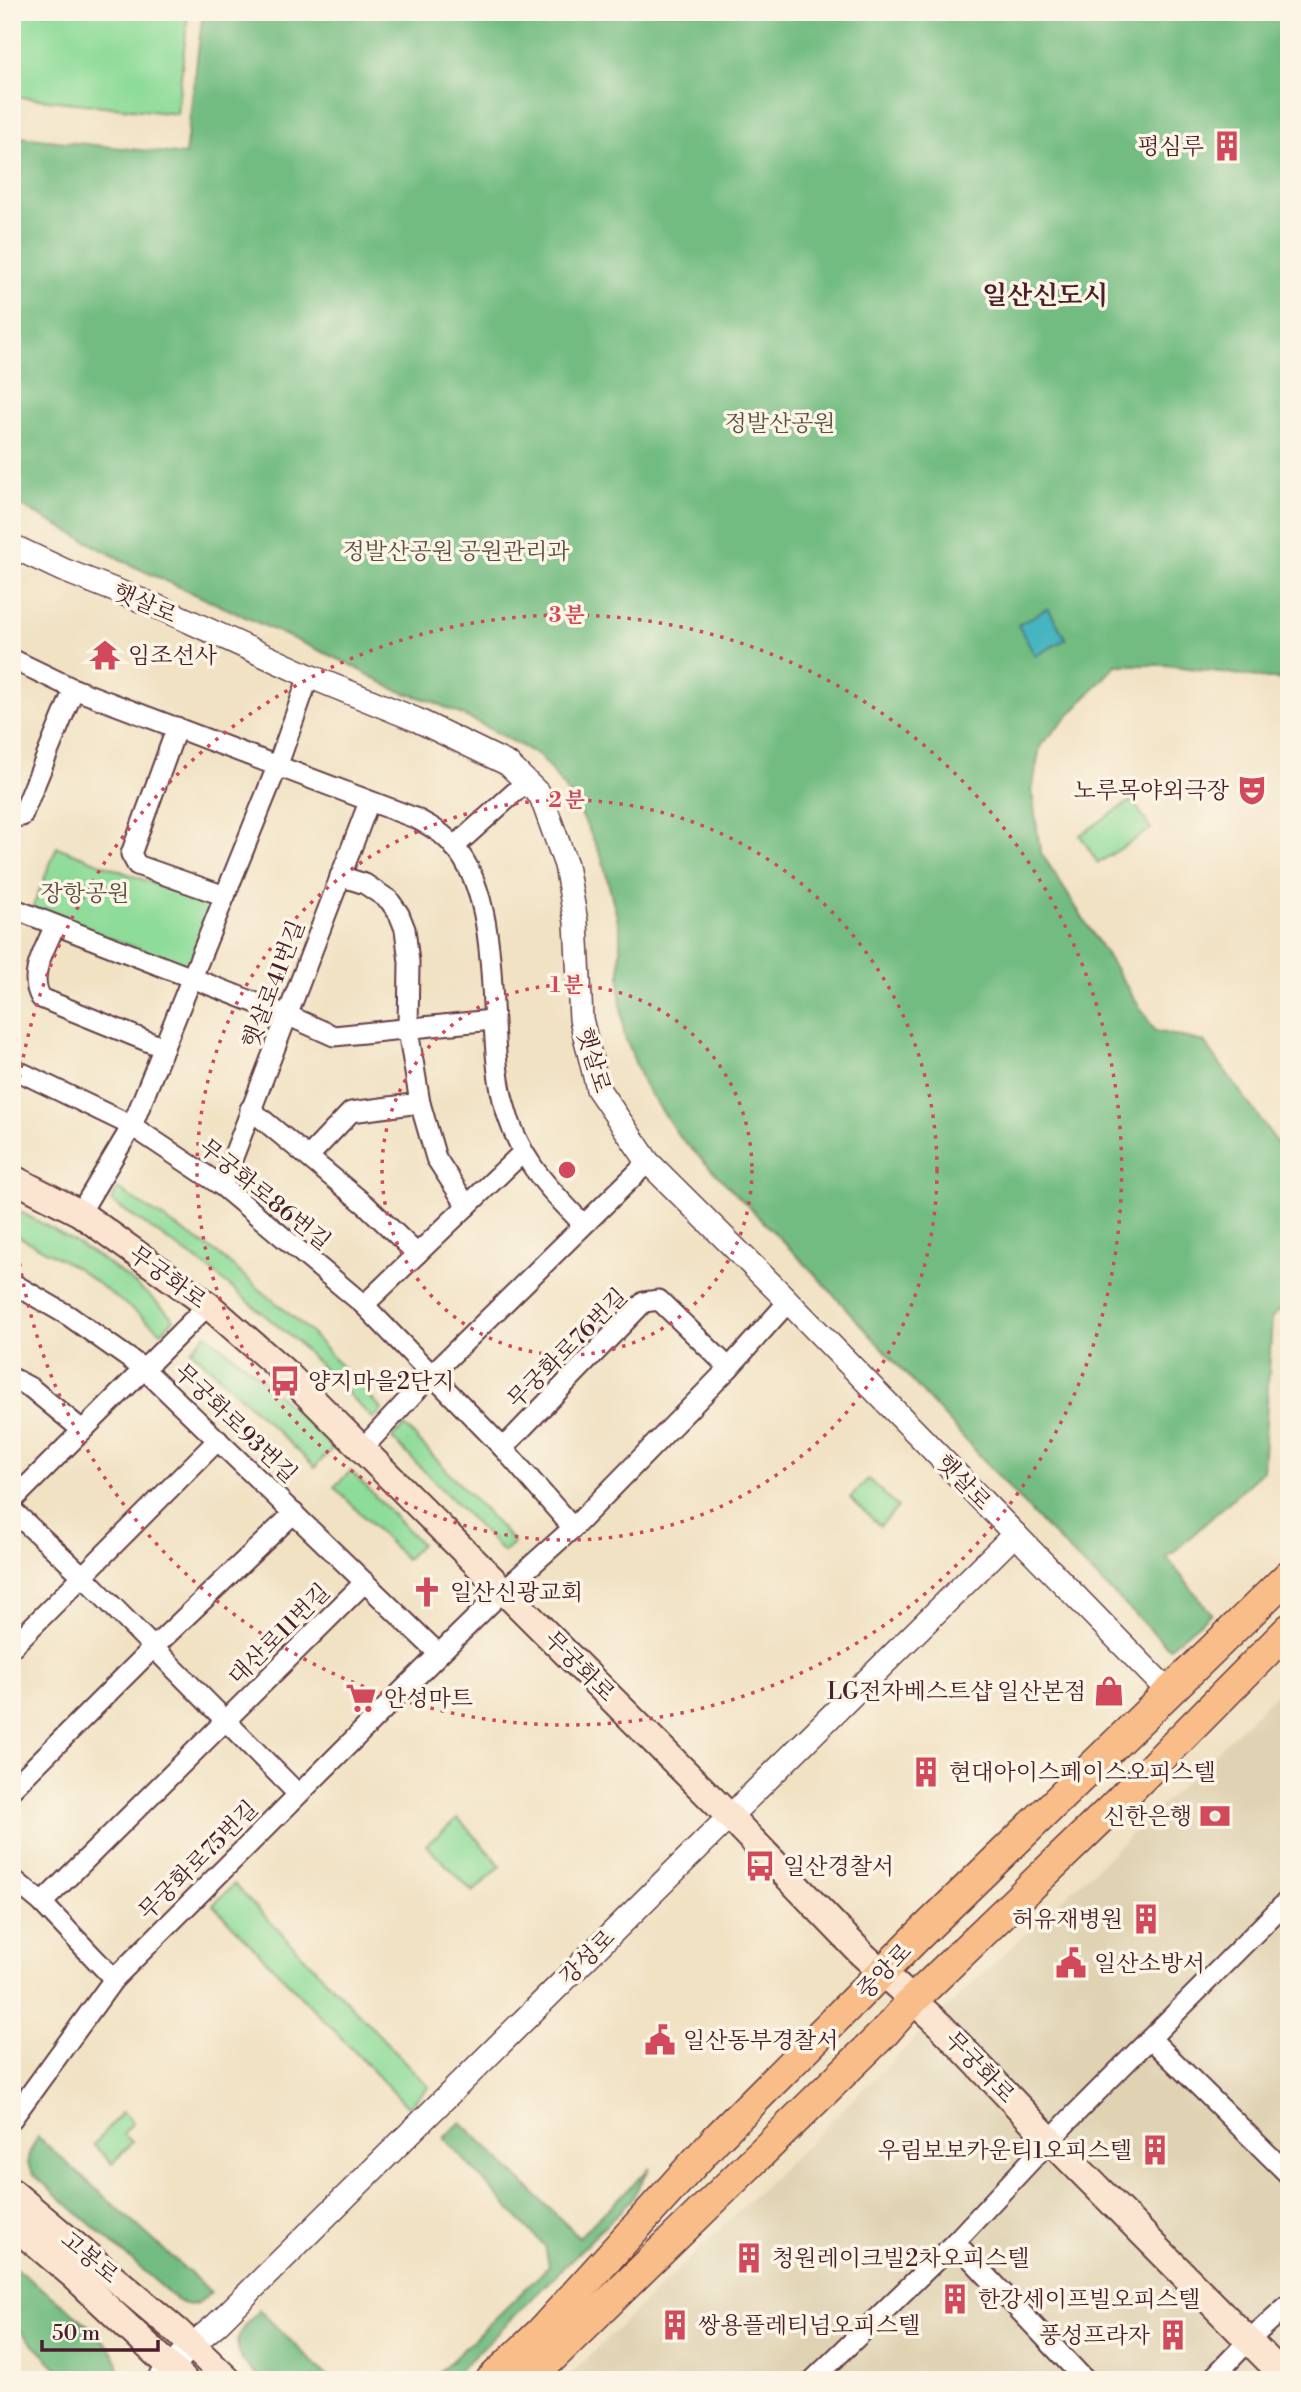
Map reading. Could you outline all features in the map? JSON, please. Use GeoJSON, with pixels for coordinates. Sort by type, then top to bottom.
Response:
{"type":"FeatureCollection","features":[{"type":"Feature","properties":{"kind":"main road","name":"무궁화로"},"geometry":{"type":"LineString","coordinates":[[12,1178],[80,1213],[208,1305],[287,1374],[883,1973],[941,2026],[1288,2380]]}},
{"type":"Feature","properties":{"kind":"main road","name":"중앙로"},"geometry":{"type":"LineString","coordinates":[[491,2380],[540,2333],[717,2138],[1168,1691],[1289,1575]]}},
{"type":"Feature","properties":{"kind":"main road","name":"중앙로"},"geometry":{"type":"LineString","coordinates":[[529,2380],[884,2032],[913,2000],[1108,1812],[1289,1629]]}},
{"type":"Feature","properties":{"kind":"main road","name":"고봉로"},"geometry":{"type":"LineString","coordinates":[[12,2192],[192,2344],[228,2380]]}},
{"type":"Feature","properties":{"kind":"main road","name":"고봉로"},"geometry":{"type":"LineString","coordinates":[[12,2224],[157,2352],[171,2376]]}},
{"type":"Feature","properties":{"kind":"street","name":"햇살로"},"geometry":{"type":"LineString","coordinates":[[12,546],[63,570],[158,607],[309,676],[417,720],[508,764],[541,796],[566,865],[576,922],[581,1019],[598,1089],[648,1163],[788,1302],[1168,1691]]}},
{"type":"Feature","properties":{"kind":"street"},"geometry":{"type":"LineString","coordinates":[[13,662],[74,689],[415,818],[433,827],[454,847],[475,880],[486,916],[492,1020],[503,1100],[522,1153],[545,1185],[583,1224]]}},
{"type":"Feature","properties":{"kind":"street"},"geometry":{"type":"LineString","coordinates":[[80,1213],[132,1126],[277,767],[309,676]]}},
{"type":"Feature","properties":{"kind":"street"},"geometry":{"type":"LineString","coordinates":[[12,817],[22,816],[74,689]]}},
{"type":"Feature","properties":{"kind":"street"},"geometry":{"type":"LineString","coordinates":[[177,727],[131,854],[137,864],[225,896]]}},
{"type":"Feature","properties":{"kind":"street"},"geometry":{"type":"LineString","coordinates":[[454,847],[526,782]]}},
{"type":"Feature","properties":{"kind":"street","name":"햇살로41번길"},"geometry":{"type":"LineString","coordinates":[[222,1186],[369,802]]}},
{"type":"Feature","properties":{"kind":"street"},"geometry":{"type":"LineString","coordinates":[[341,876],[365,884],[389,900],[399,914],[409,945],[408,1030],[420,1103],[436,1158],[467,1206]]}},
{"type":"Feature","properties":{"kind":"street"},"geometry":{"type":"LineString","coordinates":[[12,908],[287,1015],[334,1036],[492,1020]]}},
{"type":"Feature","properties":{"kind":"street"},"geometry":{"type":"LineString","coordinates":[[55,925],[35,976],[35,988],[41,998],[164,1048]]}},
{"type":"Feature","properties":{"kind":"street","name":"무궁화로86번길"},"geometry":{"type":"LineString","coordinates":[[12,1068],[132,1126],[222,1186],[364,1305],[503,1448],[573,1528]]}},
{"type":"Feature","properties":{"kind":"street"},"geometry":{"type":"LineString","coordinates":[[309,1156],[351,1112],[420,1103]]}},
{"type":"Feature","properties":{"kind":"street"},"geometry":{"type":"LineString","coordinates":[[250,1110],[367,1206],[417,1254]]}},
{"type":"Feature","properties":{"kind":"street"},"geometry":{"type":"LineString","coordinates":[[364,1305],[522,1153]]}},
{"type":"Feature","properties":{"kind":"street"},"geometry":{"type":"LineString","coordinates":[[362,1449],[431,1375],[648,1163]]}},
{"type":"Feature","properties":{"kind":"street","name":"무궁화로93번길"},"geometry":{"type":"LineString","coordinates":[[12,1283],[69,1316],[144,1369],[293,1513]]}},
{"type":"Feature","properties":{"kind":"street","name":"무궁화로76번길"},"geometry":{"type":"LineString","coordinates":[[503,1448],[644,1302],[651,1299],[659,1300],[729,1368]]}},
{"type":"Feature","properties":{"kind":"street"},"geometry":{"type":"LineString","coordinates":[[504,1590],[573,1528],[729,1368],[788,1302]]}},
{"type":"Feature","properties":{"kind":"street","name":"무궁화로93번길"},"geometry":{"type":"LineString","coordinates":[[12,1502],[208,1305]]}},
{"type":"Feature","properties":{"kind":"street"},"geometry":{"type":"LineString","coordinates":[[12,1378],[31,1388],[82,1430]]}},
{"type":"Feature","properties":{"kind":"street"},"geometry":{"type":"LineString","coordinates":[[12,1647],[218,1440]]}},
{"type":"Feature","properties":{"kind":"street","name":"대산로11번길"},"geometry":{"type":"LineString","coordinates":[[12,1510],[83,1576],[298,1794]]}},
{"type":"Feature","properties":{"kind":"street"},"geometry":{"type":"LineString","coordinates":[[12,1789],[293,1513],[439,1654]]}},
{"type":"Feature","properties":{"kind":"street","name":"강성로"},"geometry":{"type":"LineString","coordinates":[[171,2376],[192,2344],[217,2324],[1015,1534]]}},
{"type":"Feature","properties":{"kind":"street","name":"대산로11번길"},"geometry":{"type":"LineString","coordinates":[[42,1903],[365,1582]]}},
{"type":"Feature","properties":{"kind":"street","name":"무궁화로75번길"},"geometry":{"type":"LineString","coordinates":[[12,2119],[114,1979],[504,1590]]}},
{"type":"Feature","properties":{"kind":"street"},"geometry":{"type":"LineString","coordinates":[[12,1878],[42,1903],[114,1979]]}},
{"type":"Feature","properties":{"kind":"street"},"geometry":{"type":"LineString","coordinates":[[813,2380],[955,2242],[1050,2140],[1289,1899]]}},
{"type":"Feature","properties":{"kind":"street"},"geometry":{"type":"LineString","coordinates":[[1151,2039],[1289,2175]]}},
{"type":"Feature","properties":{"kind":"street"},"geometry":{"type":"LineString","coordinates":[[955,2242],[1085,2380]]}},
{"type":"Feature","properties":{"kind":"street"},"geometry":{"type":"LineString","coordinates":[[1211,2380],[1250,2339],[1289,2304]]}},
{"type":"Feature","properties":{"kind":"shaded area"},"geometry":{"type":"Polygon","coordinates":[[[1289,1681],[1289,2380],[565,2380],[958,1997],[1289,1681]]]}},
{"type":"Feature","properties":{"kind":"green space"},"geometry":{"type":"Polygon","coordinates":[[[12,12],[188,12],[177,114],[12,96],[12,12]]]}},
{"type":"Feature","properties":{"kind":"green space","name":"정발산공원"},"geometry":{"type":"Polygon","coordinates":[[[203,12],[1289,12],[1289,681],[1166,665],[1116,665],[1040,746],[1032,792],[1040,851],[1155,1031],[1204,1042],[1289,1159],[1289,1301],[1272,1318],[1263,1471],[1167,1558],[1211,1613],[1169,1648],[1043,1525],[813,1272],[679,1136],[643,1083],[624,1034],[620,995],[620,929],[602,858],[577,805],[540,756],[475,721],[434,702],[394,689],[349,664],[133,566],[12,501],[12,136],[185,155],[203,12]]]}},
{"type":"Feature","properties":{"kind":"green space"},"geometry":{"type":"Polygon","coordinates":[[[1132,800],[1151,829],[1098,863],[1080,835],[1132,800]]]}},
{"type":"Feature","properties":{"kind":"green space","name":"장항공원"},"geometry":{"type":"Polygon","coordinates":[[[57,847],[212,906],[188,967],[32,909],[57,847]]]}},
{"type":"Feature","properties":{"kind":"green space"},"geometry":{"type":"Polygon","coordinates":[[[118,1189],[217,1253],[307,1329],[382,1410],[373,1419],[296,1341],[208,1268],[111,1201],[118,1189]]]}},
{"type":"Feature","properties":{"kind":"green space"},"geometry":{"type":"Polygon","coordinates":[[[12,1208],[98,1257],[138,1286],[174,1319],[162,1332],[77,1268],[12,1233],[12,1208]]]}},
{"type":"Feature","properties":{"kind":"green space"},"geometry":{"type":"Polygon","coordinates":[[[206,1334],[260,1377],[333,1448],[315,1467],[191,1350],[206,1334]]]}},
{"type":"Feature","properties":{"kind":"green space"},"geometry":{"type":"Polygon","coordinates":[[[405,1426],[514,1542],[503,1552],[392,1438],[405,1426]]]}},
{"type":"Feature","properties":{"kind":"green space"},"geometry":{"type":"Polygon","coordinates":[[[351,1471],[421,1544],[406,1559],[334,1487],[351,1471]]]}},
{"type":"Feature","properties":{"kind":"green space"},"geometry":{"type":"Polygon","coordinates":[[[868,1479],[898,1507],[880,1526],[850,1498],[868,1479]]]}},
{"type":"Feature","properties":{"kind":"green space"},"geometry":{"type":"Polygon","coordinates":[[[458,1818],[501,1866],[473,1892],[426,1845],[458,1818]]]}},
{"type":"Feature","properties":{"kind":"green space"},"geometry":{"type":"Polygon","coordinates":[[[234,1884],[429,2087],[408,2107],[213,1905],[234,1884]]]}},
{"type":"Feature","properties":{"kind":"green space"},"geometry":{"type":"Polygon","coordinates":[[[122,2112],[133,2122],[123,2134],[132,2142],[112,2164],[94,2145],[122,2112]]]}},
{"type":"Feature","properties":{"kind":"green space"},"geometry":{"type":"Polygon","coordinates":[[[461,2122],[579,2237],[650,2168],[631,2200],[450,2380],[435,2380],[436,2376],[549,2266],[545,2247],[444,2138],[461,2122]]]}},
{"type":"Feature","properties":{"kind":"green space"},"geometry":{"type":"Polygon","coordinates":[[[38,2137],[211,2292],[191,2305],[177,2300],[33,2174],[28,2159],[38,2137]]]}},
{"type":"Feature","properties":{"kind":"green space"},"geometry":{"type":"Polygon","coordinates":[[[12,2266],[66,2307],[105,2342],[116,2359],[118,2380],[69,2380],[12,2323],[12,2266]]]}},
{"type":"Feature","properties":{"kind":"green space"},"geometry":{"type":"Polygon","coordinates":[[[259,2310],[331,2380],[262,2380],[251,2370],[238,2353],[238,2338],[259,2310]]]}},
{"type":"Feature","properties":{"kind":"water"},"geometry":{"type":"Polygon","coordinates":[[[1048,608],[1066,639],[1035,656],[1018,625],[1048,608]]]}},
{"type":"Feature","properties":{"kind":"place","name":"평심루"},"geometry":{"type":"Point","coordinates":[1227,146]}},
{"type":"Feature","properties":{"kind":"place","name":"임조선사"},"geometry":{"type":"Point","coordinates":[105,655]}},
{"type":"Feature","properties":{"kind":"place","name":"노루목야외극장"},"geometry":{"type":"Point","coordinates":[1252,790]}},
{"type":"Feature","properties":{"kind":"place","name":"양지마을2단지"},"geometry":{"type":"Point","coordinates":[285,1381]}},
{"type":"Feature","properties":{"kind":"place","name":"일산신광교회"},"geometry":{"type":"Point","coordinates":[427,1592]}},
{"type":"Feature","properties":{"kind":"place","name":"LG전자베스트샵 일산본점"},"geometry":{"type":"Point","coordinates":[1109,1691]}},
{"type":"Feature","properties":{"kind":"place","name":"안성마트"},"geometry":{"type":"Point","coordinates":[361,1698]}},
{"type":"Feature","properties":{"kind":"place","name":"현대아이스페이스오피스텔"},"geometry":{"type":"Point","coordinates":[926,1772]}},
{"type":"Feature","properties":{"kind":"place","name":"신한은행"},"geometry":{"type":"Point","coordinates":[1215,1816]}},
{"type":"Feature","properties":{"kind":"place","name":"일산경찰서"},"geometry":{"type":"Point","coordinates":[760,1866]}},
{"type":"Feature","properties":{"kind":"place","name":"허유재병원"},"geometry":{"type":"Point","coordinates":[1146,1919]}},
{"type":"Feature","properties":{"kind":"place","name":"일산소방서"},"geometry":{"type":"Point","coordinates":[1071,1963]}},
{"type":"Feature","properties":{"kind":"place","name":"일산동부경찰서"},"geometry":{"type":"Point","coordinates":[660,2040]}},
{"type":"Feature","properties":{"kind":"place","name":"우림보보카운티1오피스텔"},"geometry":{"type":"Point","coordinates":[1155,2150]}},
{"type":"Feature","properties":{"kind":"place","name":"청원레이크빌2차오피스텔"},"geometry":{"type":"Point","coordinates":[749,2258]}},
{"type":"Feature","properties":{"kind":"place","name":"한강세이프빌오피스텔"},"geometry":{"type":"Point","coordinates":[955,2299]}},
{"type":"Feature","properties":{"kind":"place","name":"쌍용플레티넘오피스텔"},"geometry":{"type":"Point","coordinates":[675,2325]}},
{"type":"Feature","properties":{"kind":"place","name":"풍성프라자"},"geometry":{"type":"Point","coordinates":[1173,2335]}},
{"type":"Feature","properties":{"kind":"district","name":"일산신도시"},"geometry":{"type":"Point","coordinates":[1045,295]}},
{"type":"Feature","properties":{"kind":"park label","name":"정발산공원 공원관리과"},"geometry":{"type":"Point","coordinates":[456,551]}}]}
